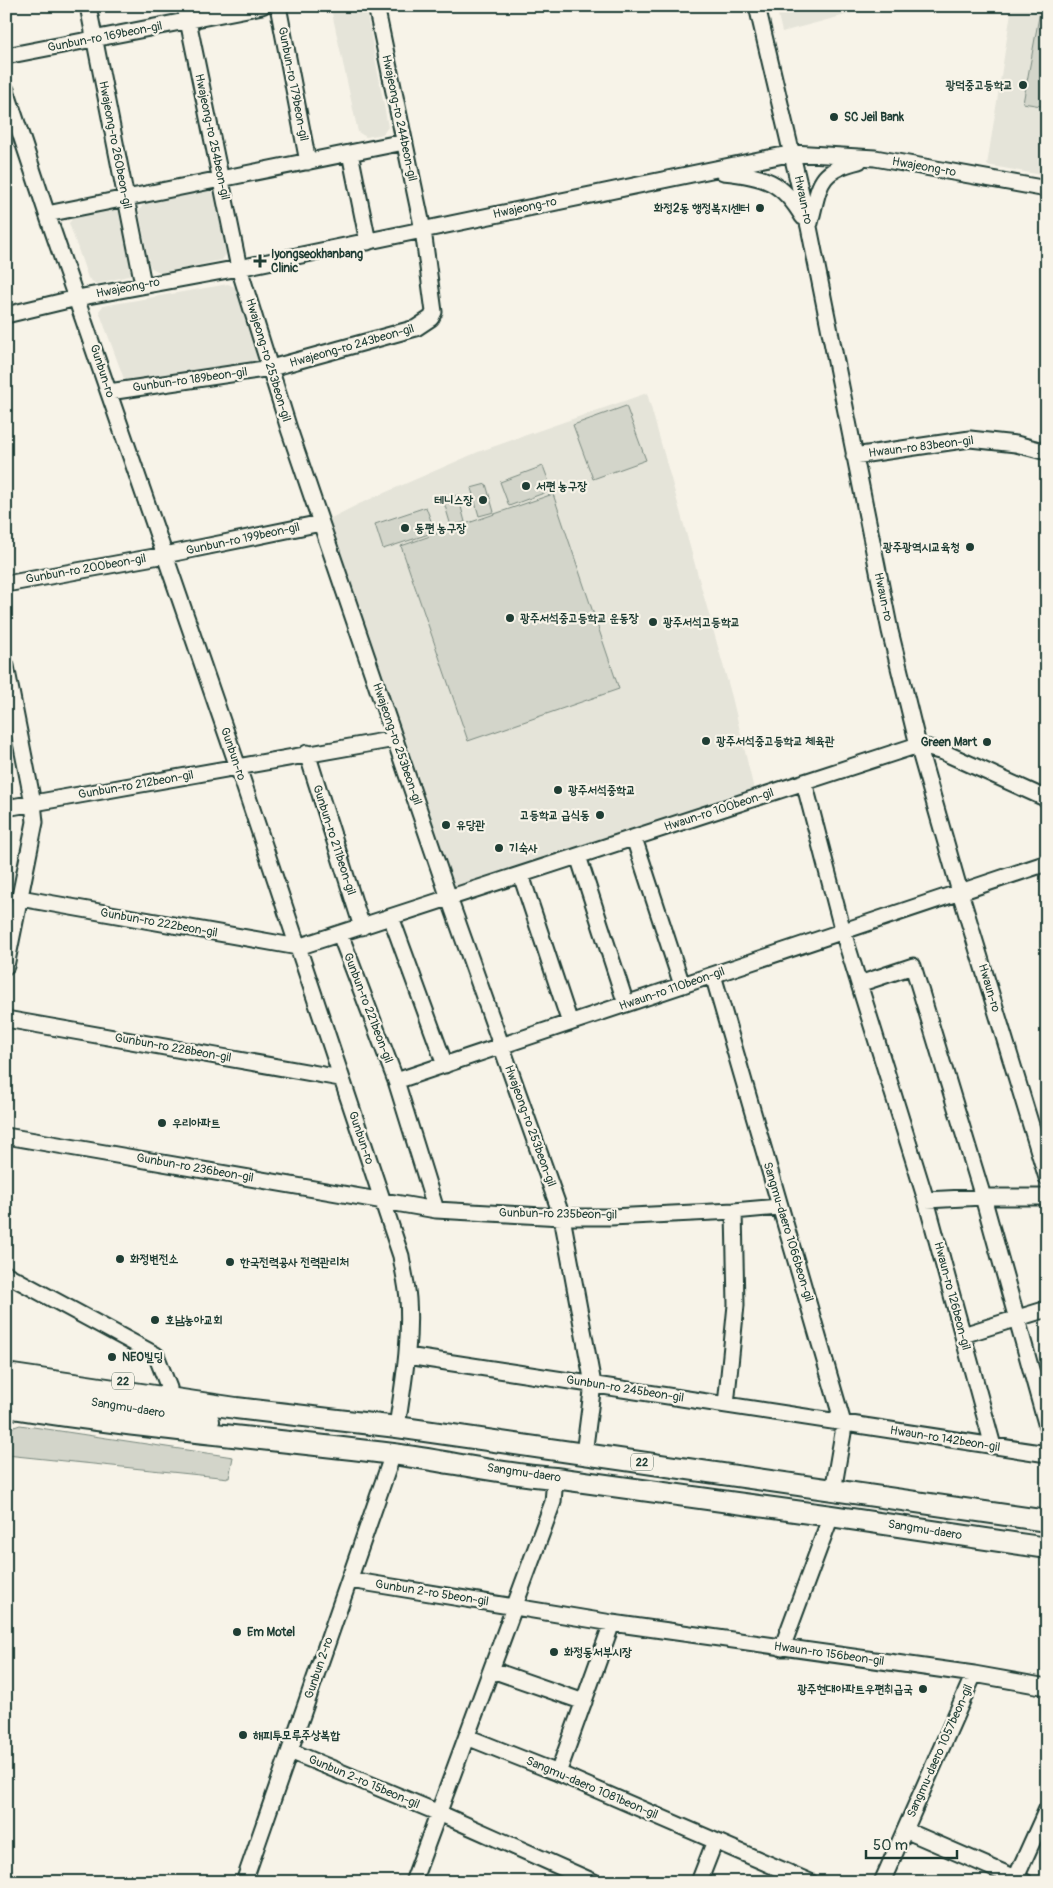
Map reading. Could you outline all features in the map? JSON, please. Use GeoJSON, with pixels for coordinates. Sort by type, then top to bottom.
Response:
{"type":"FeatureCollection","features":[{"type":"Feature","properties":{"kind":"main road","name":"22"},"geometry":{"type":"LineString","coordinates":[[6,1363],[222,1398],[236,1408]]}},
{"type":"Feature","properties":{"kind":"main road","name":"Sangmu-daero"},"geometry":{"type":"LineString","coordinates":[[6,1374],[236,1408],[397,1427],[1047,1521]]}},
{"type":"Feature","properties":{"kind":"main road","name":"Sangmu-daero"},"geometry":{"type":"LineString","coordinates":[[6,1389],[230,1424],[248,1439],[393,1454],[526,1476],[554,1478],[831,1516],[1047,1548]]}},
{"type":"Feature","properties":{"kind":"main road","name":"22"},"geometry":{"type":"LineString","coordinates":[[6,1407],[248,1439]]}},
{"type":"Feature","properties":{"kind":"main road"},"geometry":{"type":"LineString","coordinates":[[6,1416],[27,1410]]}},
{"type":"Feature","properties":{"kind":"street","name":"Hwajeong-ro 260beon-gil"},"geometry":{"type":"LineString","coordinates":[[88,6],[143,284]]}},
{"type":"Feature","properties":{"kind":"street","name":"Gunbun-ro 169beon-gil"},"geometry":{"type":"LineString","coordinates":[[6,56],[94,39],[186,13],[262,6]]}},
{"type":"Feature","properties":{"kind":"street","name":"Gunbun-ro 179beon-gil"},"geometry":{"type":"LineString","coordinates":[[278,6],[308,162]]}},
{"type":"Feature","properties":{"kind":"street","name":"Hwajeong-ro 244beon-gil"},"geometry":{"type":"LineString","coordinates":[[376,6],[423,230]]}},
{"type":"Feature","properties":{"kind":"street","name":"Hwaun-ro"},"geometry":{"type":"LineString","coordinates":[[757,6],[810,226],[890,631],[918,745],[960,892],[1047,1178]]}},
{"type":"Feature","properties":{"kind":"street","name":"Hwajeong-ro 254beon-gil"},"geometry":{"type":"LineString","coordinates":[[186,13],[239,268]]}},
{"type":"Feature","properties":{"kind":"street","name":"Gunbun-ro"},"geometry":{"type":"LineString","coordinates":[[6,90],[238,767],[340,1078],[401,1256],[408,1294],[408,1318],[407,1356],[397,1427]]}},
{"type":"Feature","properties":{"kind":"street"},"geometry":{"type":"LineString","coordinates":[[47,214],[404,142]]}},
{"type":"Feature","properties":{"kind":"street","name":"Hwajeong-ro"},"geometry":{"type":"LineString","coordinates":[[6,315],[143,284],[239,268],[793,153],[875,158],[1047,189]]}},
{"type":"Feature","properties":{"kind":"street"},"geometry":{"type":"LineString","coordinates":[[350,154],[368,242]]}},
{"type":"Feature","properties":{"kind":"street"},"geometry":{"type":"LineString","coordinates":[[810,226],[822,180],[830,172],[842,166],[875,158]]}},
{"type":"Feature","properties":{"kind":"street"},"geometry":{"type":"LineString","coordinates":[[705,171],[748,175],[770,183],[793,200],[810,226]]}},
{"type":"Feature","properties":{"kind":"street","name":"Hwajeong-ro 243beon-gil"},"geometry":{"type":"LineString","coordinates":[[271,368],[416,328],[431,318],[434,312],[423,230]]}},
{"type":"Feature","properties":{"kind":"street","name":"Hwajeong-ro 253beon-gil"},"geometry":{"type":"LineString","coordinates":[[239,268],[289,429],[501,1046],[562,1217],[593,1384],[584,1454]]}},
{"type":"Feature","properties":{"kind":"street","name":"Gunbun-ro 189beon-gil"},"geometry":{"type":"LineString","coordinates":[[109,392],[271,368]]}},
{"type":"Feature","properties":{"kind":"street","name":"Hwaun-ro 83beon-gil"},"geometry":{"type":"LineString","coordinates":[[854,456],[970,440],[1016,444],[1047,452]]}},
{"type":"Feature","properties":{"kind":"street","name":"Gunbun-ro 199beon-gil"},"geometry":{"type":"LineString","coordinates":[[165,555],[321,523]]}},
{"type":"Feature","properties":{"kind":"street","name":"Gunbun-ro 200beon-gil"},"geometry":{"type":"LineString","coordinates":[[6,584],[165,555]]}},
{"type":"Feature","properties":{"kind":"street"},"geometry":{"type":"LineString","coordinates":[[6,666],[33,803],[35,822],[6,966]]}},
{"type":"Feature","properties":{"kind":"street"},"geometry":{"type":"LineString","coordinates":[[238,767],[395,738]]}},
{"type":"Feature","properties":{"kind":"street"},"geometry":{"type":"LineString","coordinates":[[918,745],[943,752],[1047,799]]}},
{"type":"Feature","properties":{"kind":"street","name":"Hwaun-ro 100beon-gil"},"geometry":{"type":"LineString","coordinates":[[450,898],[918,745]]}},
{"type":"Feature","properties":{"kind":"street","name":"Gunbun-ro 211beon-gil"},"geometry":{"type":"LineString","coordinates":[[307,753],[362,927]]}},
{"type":"Feature","properties":{"kind":"street","name":"Gunbun-ro 212beon-gil"},"geometry":{"type":"LineString","coordinates":[[6,808],[238,767]]}},
{"type":"Feature","properties":{"kind":"street"},"geometry":{"type":"LineString","coordinates":[[804,782],[843,932],[926,1200],[982,1197],[1047,1197]]}},
{"type":"Feature","properties":{"kind":"street"},"geometry":{"type":"LineString","coordinates":[[634,838],[682,986]]}},
{"type":"Feature","properties":{"kind":"street"},"geometry":{"type":"LineString","coordinates":[[578,856],[626,1004]]}},
{"type":"Feature","properties":{"kind":"street","name":"Hwaun-ro 110beon-gil"},"geometry":{"type":"LineString","coordinates":[[396,1081],[1047,863]]}},
{"type":"Feature","properties":{"kind":"street"},"geometry":{"type":"LineString","coordinates":[[522,875],[570,1023]]}},
{"type":"Feature","properties":{"kind":"street","name":"Gunbun-ro 222beon-gil"},"geometry":{"type":"LineString","coordinates":[[20,898],[298,947]]}},
{"type":"Feature","properties":{"kind":"street"},"geometry":{"type":"LineString","coordinates":[[298,947],[450,898]]}},
{"type":"Feature","properties":{"kind":"street"},"geometry":{"type":"LineString","coordinates":[[391,917],[445,1065]]}},
{"type":"Feature","properties":{"kind":"street","name":"Gunbun-ro 221beon-gil"},"geometry":{"type":"LineString","coordinates":[[340,934],[396,1081],[436,1210]]}},
{"type":"Feature","properties":{"kind":"street"},"geometry":{"type":"LineString","coordinates":[[860,984],[913,966],[982,1197],[1047,1427]]}},
{"type":"Feature","properties":{"kind":"street","name":"Sangmu-daero 1066beon-gil"},"geometry":{"type":"LineString","coordinates":[[713,975],[843,1423],[832,1491]]}},
{"type":"Feature","properties":{"kind":"street","name":"Gunbun-ro 228beon-gil"},"geometry":{"type":"LineString","coordinates":[[6,1018],[340,1078]]}},
{"type":"Feature","properties":{"kind":"street","name":"Gunbun-ro 236beon-gil"},"geometry":{"type":"LineString","coordinates":[[6,1136],[383,1201]]}},
{"type":"Feature","properties":{"kind":"street","name":"Hwaun-ro 126beon-gil"},"geometry":{"type":"LineString","coordinates":[[926,1200],[993,1446]]}},
{"type":"Feature","properties":{"kind":"street","name":"Gunbun-ro 235beon-gil"},"geometry":{"type":"LineString","coordinates":[[383,1201],[436,1210],[562,1217],[611,1217],[779,1207]]}},
{"type":"Feature","properties":{"kind":"street"},"geometry":{"type":"LineString","coordinates":[[726,1405],[736,1305],[734,1211]]}},
{"type":"Feature","properties":{"kind":"street"},"geometry":{"type":"LineString","coordinates":[[6,1274],[156,1355],[169,1388]]}},
{"type":"Feature","properties":{"kind":"street"},"geometry":{"type":"LineString","coordinates":[[963,1335],[1047,1309]]}},
{"type":"Feature","properties":{"kind":"street","name":"Gunbun-ro 245beon-gil"},"geometry":{"type":"LineString","coordinates":[[407,1356],[843,1423]]}},
{"type":"Feature","properties":{"kind":"street","name":"Hwaun-ro 142beon-gil"},"geometry":{"type":"LineString","coordinates":[[843,1423],[1047,1454]]}},
{"type":"Feature","properties":{"kind":"street","name":"Gunbun 2-ro"},"geometry":{"type":"LineString","coordinates":[[244,1882],[393,1454]]}},
{"type":"Feature","properties":{"kind":"street"},"geometry":{"type":"LineString","coordinates":[[413,1882],[553,1502],[554,1478]]}},
{"type":"Feature","properties":{"kind":"street"},"geometry":{"type":"LineString","coordinates":[[782,1648],[831,1516]]}},
{"type":"Feature","properties":{"kind":"street","name":"Gunbun 2-ro 5beon-gil"},"geometry":{"type":"LineString","coordinates":[[350,1580],[515,1606]]}},
{"type":"Feature","properties":{"kind":"street","name":"Hwaun-ro 156beon-gil"},"geometry":{"type":"LineString","coordinates":[[515,1606],[782,1648],[974,1674],[1047,1687]]}},
{"type":"Feature","properties":{"kind":"street"},"geometry":{"type":"LineString","coordinates":[[558,1774],[612,1622]]}},
{"type":"Feature","properties":{"kind":"street"},"geometry":{"type":"LineString","coordinates":[[492,1670],[584,1702]]}},
{"type":"Feature","properties":{"kind":"street","name":"Sangmu-daero 1057beon-gil"},"geometry":{"type":"LineString","coordinates":[[882,1882],[974,1674]]}},
{"type":"Feature","properties":{"kind":"street","name":"Sangmu-daero 1081beon-gil"},"geometry":{"type":"LineString","coordinates":[[467,1737],[716,1841]]}},
{"type":"Feature","properties":{"kind":"street","name":"Gunbun 2-ro 15beon-gil"},"geometry":{"type":"LineString","coordinates":[[290,1751],[439,1813],[594,1882]]}},
{"type":"Feature","properties":{"kind":"street"},"geometry":{"type":"LineString","coordinates":[[905,1830],[1018,1880],[1047,1809]]}},
{"type":"Feature","properties":{"kind":"street"},"geometry":{"type":"LineString","coordinates":[[699,1882],[716,1841],[810,1882]]}},
{"type":"Feature","properties":{"kind":"shaded area"},"geometry":{"type":"Polygon","coordinates":[[[337,6],[363,6],[366,9],[388,127],[383,134],[366,137],[358,132],[332,13],[337,6]]]}},
{"type":"Feature","properties":{"kind":"shaded area"},"geometry":{"type":"Polygon","coordinates":[[[776,6],[879,6],[782,32],[776,6]]]}},
{"type":"Feature","properties":{"kind":"shaded area","name":"광덕중고등학교"},"geometry":{"type":"Polygon","coordinates":[[[1012,6],[1047,6],[1047,176],[987,165],[1012,6]]]}},
{"type":"Feature","properties":{"kind":"shaded area"},"geometry":{"type":"Polygon","coordinates":[[[1041,6],[1047,6],[1047,107],[1023,103],[1041,6]]]}},
{"type":"Feature","properties":{"kind":"shaded area"},"geometry":{"type":"Polygon","coordinates":[[[209,190],[218,198],[228,251],[222,260],[161,273],[150,267],[139,211],[145,202],[209,190]]]}},
{"type":"Feature","properties":{"kind":"shaded area"},"geometry":{"type":"Polygon","coordinates":[[[116,209],[124,215],[134,270],[128,276],[96,284],[88,278],[69,223],[74,217],[116,209]]]}},
{"type":"Feature","properties":{"kind":"shaded area"},"geometry":{"type":"Polygon","coordinates":[[[228,284],[237,288],[260,354],[256,361],[132,383],[124,379],[99,311],[103,306],[228,284]]]}},
{"type":"Feature","properties":{"kind":"shaded area"},"geometry":{"type":"Polygon","coordinates":[[[647,393],[732,697],[756,798],[449,898],[321,523],[359,504],[478,452],[647,393]]]}},
{"type":"Feature","properties":{"kind":"shaded area"},"geometry":{"type":"Polygon","coordinates":[[[626,406],[646,460],[593,479],[573,425],[626,406]]]}},
{"type":"Feature","properties":{"kind":"shaded area","name":"서편 농구장"},"geometry":{"type":"Polygon","coordinates":[[[543,466],[552,490],[509,506],[500,482],[543,466]]]}},
{"type":"Feature","properties":{"kind":"shaded area","name":"테니스장"},"geometry":{"type":"Polygon","coordinates":[[[486,484],[494,512],[479,516],[471,488],[486,484]]]}},
{"type":"Feature","properties":{"kind":"shaded area","name":"광주서석중고등학교 운동장"},"geometry":{"type":"Polygon","coordinates":[[[553,494],[619,689],[468,741],[401,546],[553,494]]]}},
{"type":"Feature","properties":{"kind":"shaded area","name":"테니스장"},"geometry":{"type":"Polygon","coordinates":[[[458,495],[465,522],[451,526],[443,499],[458,495]]]}},
{"type":"Feature","properties":{"kind":"shaded area","name":"동편 농구장"},"geometry":{"type":"Polygon","coordinates":[[[426,507],[435,532],[383,549],[375,524],[426,507]]]}},
{"type":"Feature","properties":{"kind":"shaded area"},"geometry":{"type":"Polygon","coordinates":[[[20,1425],[233,1457],[229,1478],[6,1455],[6,1430],[20,1425]]]}},
{"type":"Feature","properties":{"kind":"place","name":"광덕중고등학교"},"geometry":{"type":"Point","coordinates":[1023,85]}},
{"type":"Feature","properties":{"kind":"place","name":"SC Jeil Bank"},"geometry":{"type":"Point","coordinates":[834,117]}},
{"type":"Feature","properties":{"kind":"place","name":"화정2동 행정복지센터"},"geometry":{"type":"Point","coordinates":[760,208]}},
{"type":"Feature","properties":{"kind":"place","name":"Iyongseokhanbang Clinic"},"geometry":{"type":"Point","coordinates":[260,261]}},
{"type":"Feature","properties":{"kind":"place","name":"서편 농구장"},"geometry":{"type":"Point","coordinates":[526,486]}},
{"type":"Feature","properties":{"kind":"place","name":"테니스장"},"geometry":{"type":"Point","coordinates":[483,500]}},
{"type":"Feature","properties":{"kind":"place","name":"동편 농구장"},"geometry":{"type":"Point","coordinates":[405,528]}},
{"type":"Feature","properties":{"kind":"place","name":"광주광역시교육청"},"geometry":{"type":"Point","coordinates":[970,547]}},
{"type":"Feature","properties":{"kind":"place","name":"광주서석중고등학교 운동장"},"geometry":{"type":"Point","coordinates":[510,618]}},
{"type":"Feature","properties":{"kind":"place","name":"광주서석고등학교"},"geometry":{"type":"Point","coordinates":[653,622]}},
{"type":"Feature","properties":{"kind":"place","name":"광주서석중고등학교 체육관"},"geometry":{"type":"Point","coordinates":[706,741]}},
{"type":"Feature","properties":{"kind":"place","name":"Green Mart"},"geometry":{"type":"Point","coordinates":[987,742]}},
{"type":"Feature","properties":{"kind":"place","name":"광주서석중학교"},"geometry":{"type":"Point","coordinates":[558,790]}},
{"type":"Feature","properties":{"kind":"place","name":"고등학교 급식동"},"geometry":{"type":"Point","coordinates":[600,815]}},
{"type":"Feature","properties":{"kind":"place","name":"유당관"},"geometry":{"type":"Point","coordinates":[446,825]}},
{"type":"Feature","properties":{"kind":"place","name":"기숙사"},"geometry":{"type":"Point","coordinates":[499,848]}},
{"type":"Feature","properties":{"kind":"place","name":"우리아파트"},"geometry":{"type":"Point","coordinates":[162,1123]}},
{"type":"Feature","properties":{"kind":"place","name":"화정변전소"},"geometry":{"type":"Point","coordinates":[120,1259]}},
{"type":"Feature","properties":{"kind":"place","name":"한국전력공사 전력관리처"},"geometry":{"type":"Point","coordinates":[230,1262]}},
{"type":"Feature","properties":{"kind":"place","name":"호남농아교회"},"geometry":{"type":"Point","coordinates":[155,1320]}},
{"type":"Feature","properties":{"kind":"place","name":"NEO빌딩"},"geometry":{"type":"Point","coordinates":[112,1357]}},
{"type":"Feature","properties":{"kind":"place","name":"Em Motel"},"geometry":{"type":"Point","coordinates":[237,1632]}},
{"type":"Feature","properties":{"kind":"place","name":"화정동서부시장"},"geometry":{"type":"Point","coordinates":[554,1652]}},
{"type":"Feature","properties":{"kind":"place","name":"광주현대아파트우편취급국"},"geometry":{"type":"Point","coordinates":[923,1689]}},
{"type":"Feature","properties":{"kind":"place","name":"해피투모루주상복합"},"geometry":{"type":"Point","coordinates":[243,1735]}}]}
